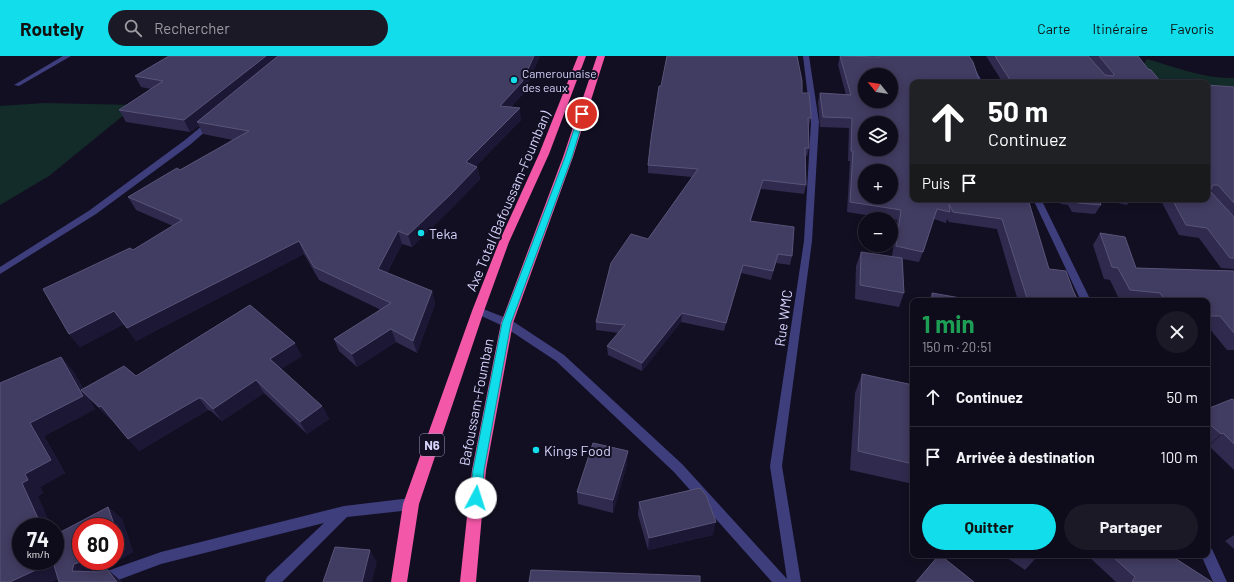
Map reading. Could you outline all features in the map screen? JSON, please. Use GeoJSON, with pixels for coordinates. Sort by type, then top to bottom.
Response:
{"type":"FeatureCollection","features":[{"type":"Feature","properties":{"kind":"highway","name":"Axe Total (Bafoussam-Foumban)"},"geometry":{"type":"LineString","coordinates":[[478,311],[504,242],[544,154],[582,56]]}},
{"type":"Feature","properties":{"kind":"highway"},"geometry":{"type":"LineString","coordinates":[[507,323],[568,157],[601,56]]}},
{"type":"Feature","properties":{"kind":"highway","name":"Bafoussam-Foumban"},"geometry":{"type":"LineString","coordinates":[[400,582],[411,504],[478,311]]}},
{"type":"Feature","properties":{"kind":"highway","name":"Bafoussam-Foumban"},"geometry":{"type":"LineString","coordinates":[[468,582],[479,470],[507,323]]}},
{"type":"Feature","properties":{"kind":"street"},"geometry":{"type":"LineString","coordinates":[[17,85],[68,56]]}},
{"type":"Feature","properties":{"kind":"street","name":"Rue WMC"},"geometry":{"type":"LineString","coordinates":[[794,582],[776,466],[808,241],[815,122],[806,56]]}},
{"type":"Feature","properties":{"kind":"street"},"geometry":{"type":"LineString","coordinates":[[964,56],[978,80]]}},
{"type":"Feature","properties":{"kind":"street"},"geometry":{"type":"LineString","coordinates":[[0,271],[93,212],[188,142],[217,118]]}},
{"type":"Feature","properties":{"kind":"street"},"geometry":{"type":"LineString","coordinates":[[1038,202],[1085,298]]}},
{"type":"Feature","properties":{"kind":"street"},"geometry":{"type":"LineString","coordinates":[[478,311],[507,323],[560,358],[678,468],[781,582]]}},
{"type":"Feature","properties":{"kind":"street"},"geometry":{"type":"LineString","coordinates":[[95,582],[161,558],[344,512],[411,504]]}},
{"type":"Feature","properties":{"kind":"street"},"geometry":{"type":"LineString","coordinates":[[272,582],[344,512]]}},
{"type":"Feature","properties":{"kind":"street"},"geometry":{"type":"LineString","coordinates":[[1209,558],[1220,582]]}},
{"type":"Feature","properties":{"kind":"green space"},"geometry":{"type":"Polygon","coordinates":[[[1147,59],[1201,75],[1234,78],[1234,96],[1210,92],[1210,80],[1163,80],[1141,68],[1147,59]]]}},
{"type":"Feature","properties":{"kind":"green space"},"geometry":{"type":"Polygon","coordinates":[[[44,103],[136,105],[49,176],[0,205],[0,106],[44,103]]]}},
{"type":"Feature","properties":{"kind":"building"},"geometry":{"type":"Polygon","coordinates":[[[169,56],[266,56],[184,120],[119,110],[163,81],[135,76],[169,56]]]}},
{"type":"Feature","properties":{"kind":"building"},"geometry":{"type":"Polygon","coordinates":[[[278,56],[534,56],[522,82],[500,106],[520,108],[466,162],[477,167],[408,235],[398,231],[378,269],[432,291],[413,341],[391,329],[352,354],[334,339],[391,303],[314,267],[299,241],[127,328],[114,311],[69,334],[43,289],[130,248],[133,250],[182,220],[128,197],[177,168],[180,170],[249,131],[197,122],[278,56]]]}},
{"type":"Feature","properties":{"kind":"building"},"geometry":{"type":"Polygon","coordinates":[[[667,56],[797,56],[802,81],[802,93],[809,93],[811,114],[811,118],[808,118],[809,148],[805,148],[806,185],[763,180],[750,221],[794,227],[792,256],[778,254],[773,271],[743,265],[726,323],[682,313],[642,363],[607,346],[625,325],[596,322],[611,263],[631,234],[648,239],[698,169],[648,165],[659,86],[661,86],[667,56]]]}},
{"type":"Feature","properties":{"kind":"building"},"geometry":{"type":"Polygon","coordinates":[[[840,56],[969,56],[973,62],[979,80],[910,80],[910,202],[1029,202],[1049,269],[1066,271],[1077,298],[1027,298],[1002,219],[953,212],[949,204],[950,212],[937,209],[923,252],[898,246],[898,232],[901,210],[863,204],[898,204],[898,164],[858,164],[858,203],[850,202],[853,151],[851,151],[852,118],[823,117],[820,93],[851,95],[840,56]]]}},
{"type":"Feature","properties":{"kind":"building"},"geometry":{"type":"Polygon","coordinates":[[[995,56],[1088,56],[1105,75],[1113,76],[1114,74],[1099,56],[1138,56],[1159,80],[1010,80],[995,56]]]}},
{"type":"Feature","properties":{"kind":"building"},"geometry":{"type":"Polygon","coordinates":[[[1210,85],[1234,87],[1234,203],[1218,185],[1213,185],[1210,191],[1210,85]]]}},
{"type":"Feature","properties":{"kind":"building"},"geometry":{"type":"Polygon","coordinates":[[[1210,191],[1234,217],[1234,258],[1230,258],[1207,228],[1186,225],[1174,202],[1210,202],[1210,191]]]}},
{"type":"Feature","properties":{"kind":"building"},"geometry":{"type":"Polygon","coordinates":[[[1077,202],[1100,202],[1101,205],[1077,202]]]}},
{"type":"Feature","properties":{"kind":"building"},"geometry":{"type":"Polygon","coordinates":[[[1100,233],[1125,237],[1136,268],[1234,271],[1234,333],[1220,316],[1210,316],[1210,298],[1164,298],[1160,293],[1130,290],[1118,268],[1112,267],[1100,233]]]}},
{"type":"Feature","properties":{"kind":"building"},"geometry":{"type":"Polygon","coordinates":[[[861,252],[902,258],[904,293],[860,285],[861,252]]]}},
{"type":"Feature","properties":{"kind":"building"},"geometry":{"type":"Polygon","coordinates":[[[932,293],[960,298],[933,298],[932,293]]]}},
{"type":"Feature","properties":{"kind":"building"},"geometry":{"type":"Polygon","coordinates":[[[250,305],[295,343],[270,359],[322,406],[300,422],[256,380],[213,409],[202,398],[199,398],[128,439],[101,406],[99,407],[81,390],[124,366],[136,376],[250,305]]]}},
{"type":"Feature","properties":{"kind":"building"},"geometry":{"type":"Polygon","coordinates":[[[61,357],[83,396],[30,423],[51,460],[25,474],[28,480],[22,483],[38,518],[12,518],[12,570],[36,570],[10,582],[0,582],[0,383],[61,357]]]}},
{"type":"Feature","properties":{"kind":"building"},"geometry":{"type":"Polygon","coordinates":[[[862,374],[910,384],[910,463],[858,451],[862,374]]]}},
{"type":"Feature","properties":{"kind":"building"},"geometry":{"type":"Polygon","coordinates":[[[1232,399],[1234,400],[1234,444],[1223,433],[1221,434],[1210,425],[1210,408],[1232,399]]]}},
{"type":"Feature","properties":{"kind":"building"},"geometry":{"type":"Polygon","coordinates":[[[593,443],[628,451],[613,500],[577,492],[593,443]]]}},
{"type":"Feature","properties":{"kind":"building"},"geometry":{"type":"Polygon","coordinates":[[[700,488],[706,495],[716,522],[649,538],[639,502],[700,488]]]}},
{"type":"Feature","properties":{"kind":"building"},"geometry":{"type":"Polygon","coordinates":[[[108,507],[112,518],[87,518],[108,507]]]}},
{"type":"Feature","properties":{"kind":"building"},"geometry":{"type":"Polygon","coordinates":[[[72,526],[72,571],[99,572],[108,570],[117,582],[59,582],[55,570],[64,570],[64,530],[72,526]]]}},
{"type":"Feature","properties":{"kind":"building"},"geometry":{"type":"Polygon","coordinates":[[[335,547],[370,550],[362,582],[323,582],[335,547]]]}},
{"type":"Feature","properties":{"kind":"building"},"geometry":{"type":"Polygon","coordinates":[[[936,558],[944,558],[974,582],[916,582],[936,558]]]}},
{"type":"Feature","properties":{"kind":"building"},"geometry":{"type":"Polygon","coordinates":[[[1114,558],[1175,558],[1212,582],[1132,582],[1135,577],[1114,558]]]}},
{"type":"Feature","properties":{"kind":"building"},"geometry":{"type":"Polygon","coordinates":[[[531,570],[700,576],[700,582],[529,582],[531,570]]]}},
{"type":"Feature","properties":{"kind":"place","name":"Camerounaise des eaux"},"geometry":{"type":"Point","coordinates":[514,80]}},
{"type":"Feature","properties":{"kind":"place","name":"Teka"},"geometry":{"type":"Point","coordinates":[421,233]}},
{"type":"Feature","properties":{"kind":"place","name":"Kings Food"},"geometry":{"type":"Point","coordinates":[536,450]}},
{"type":"Feature","properties":{"kind":"route"},"geometry":{"type":"LineString","coordinates":[[476,498],[479,470],[507,323],[568,157],[582,114]]}}]}
